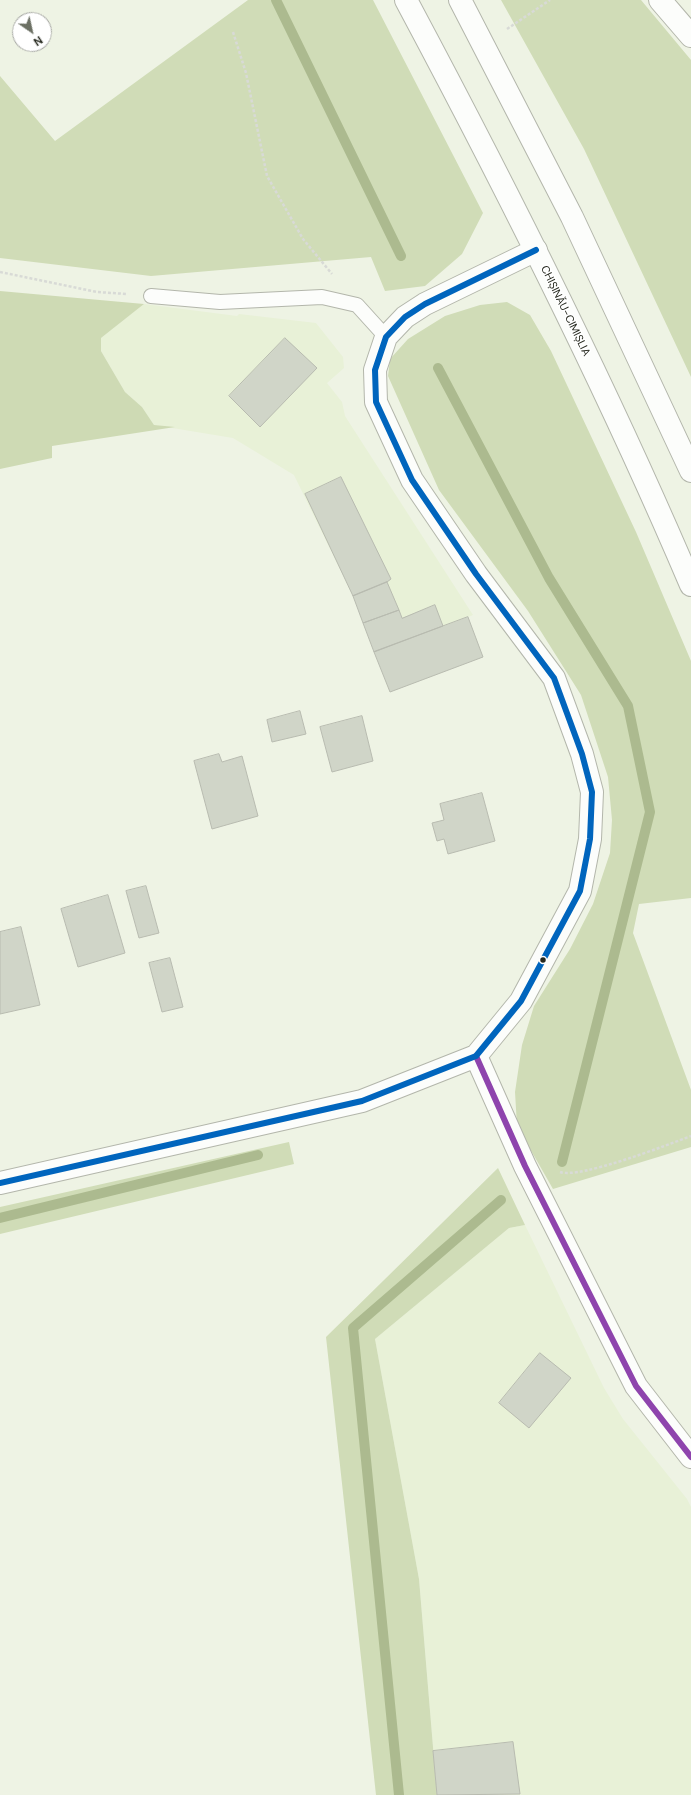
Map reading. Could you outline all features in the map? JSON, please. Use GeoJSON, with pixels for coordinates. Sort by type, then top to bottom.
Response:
{"type":"FeatureCollection","features":[{"type":"Feature","properties":{"kind":"main road","name":"CHIȘINĂU-CIMIȘLIA"},"geometry":{"type":"LineString","coordinates":[[406,0],[536,250],[607,397],[691,585]]}},
{"type":"Feature","properties":{"kind":"main road"},"geometry":{"type":"LineString","coordinates":[[460,0],[572,217],[691,471]]}},
{"type":"Feature","properties":{"kind":"main road"},"geometry":{"type":"LineString","coordinates":[[660,0],[691,36]]}},
{"type":"Feature","properties":{"kind":"main road"},"geometry":{"type":"LineString","coordinates":[[0,1183],[362,1101],[476,1056],[521,1001],[580,891],[590,839],[592,792],[582,754],[554,678],[476,574],[412,480],[376,402],[375,370],[386,337],[405,317],[425,304],[536,250]]}},
{"type":"Feature","properties":{"kind":"main road"},"geometry":{"type":"LineString","coordinates":[[476,1056],[521,1158],[636,1386],[691,1457]]}},
{"type":"Feature","properties":{"kind":"lane"},"geometry":{"type":"LineString","coordinates":[[151,296],[220,302],[322,297],[357,305],[386,337]]}},
{"type":"Feature","properties":{"kind":"path"},"geometry":{"type":"LineString","coordinates":[[483,45],[550,0]]}},
{"type":"Feature","properties":{"kind":"path"},"geometry":{"type":"LineString","coordinates":[[233,32],[246,73],[267,176],[303,239],[357,305]]}},
{"type":"Feature","properties":{"kind":"path"},"geometry":{"type":"LineString","coordinates":[[0,272],[97,292],[151,296]]}},
{"type":"Feature","properties":{"kind":"path"},"geometry":{"type":"LineString","coordinates":[[521,1158],[567,1174],[593,1170],[691,1136]]}},
{"type":"Feature","properties":{"kind":"shaded area"},"geometry":{"type":"Polygon","coordinates":[[[248,0],[373,0],[483,213],[462,254],[425,286],[385,291],[371,257],[151,276],[0,258],[0,76],[55,141],[248,0]]]}},
{"type":"Feature","properties":{"kind":"shaded area"},"geometry":{"type":"Polygon","coordinates":[[[501,0],[641,0],[691,60],[691,377],[584,149],[501,0]]]}},
{"type":"Feature","properties":{"kind":"shaded area"},"geometry":{"type":"Polygon","coordinates":[[[0,291],[144,304],[101,338],[101,351],[125,392],[142,407],[154,425],[175,427],[52,446],[52,458],[0,469],[0,291]]]}},
{"type":"Feature","properties":{"kind":"shaded area"},"geometry":{"type":"Polygon","coordinates":[[[507,302],[530,315],[551,351],[636,532],[691,661],[691,898],[639,904],[633,933],[691,1090],[691,1147],[553,1189],[517,1126],[515,1092],[522,1045],[534,1006],[570,949],[593,904],[610,853],[612,820],[608,777],[581,695],[528,611],[439,490],[388,376],[390,359],[408,339],[445,316],[480,305],[507,302]]]}},
{"type":"Feature","properties":{"kind":"shaded area"},"geometry":{"type":"Polygon","coordinates":[[[144,304],[237,316],[239,314],[316,323],[343,357],[344,368],[327,383],[342,402],[345,416],[473,615],[468,617],[483,657],[390,692],[353,596],[294,475],[233,438],[154,425],[142,407],[125,392],[101,351],[101,338],[144,304]]]}},
{"type":"Feature","properties":{"kind":"shaded area"},"geometry":{"type":"Polygon","coordinates":[[[289,1142],[294,1164],[0,1234],[0,1207],[289,1142]]]}},
{"type":"Feature","properties":{"kind":"shaded area"},"geometry":{"type":"Polygon","coordinates":[[[498,1168],[525,1225],[509,1228],[375,1339],[419,1579],[437,1795],[376,1795],[326,1337],[498,1168]]]}},
{"type":"Feature","properties":{"kind":"shaded area"},"geometry":{"type":"Polygon","coordinates":[[[525,1225],[604,1388],[623,1419],[687,1499],[691,1507],[691,1795],[437,1795],[419,1579],[375,1339],[509,1228],[525,1225]]]}},
{"type":"Feature","properties":{"kind":"building"},"geometry":{"type":"Polygon","coordinates":[[[285,338],[317,368],[260,427],[229,396],[285,338]]]}},
{"type":"Feature","properties":{"kind":"building"},"geometry":{"type":"Polygon","coordinates":[[[341,477],[391,579],[353,596],[305,494],[341,477]]]}},
{"type":"Feature","properties":{"kind":"building"},"geometry":{"type":"Polygon","coordinates":[[[387,582],[399,610],[363,623],[353,596],[387,582]]]}},
{"type":"Feature","properties":{"kind":"building"},"geometry":{"type":"Polygon","coordinates":[[[435,605],[443,626],[374,652],[363,623],[399,610],[402,618],[435,605]]]}},
{"type":"Feature","properties":{"kind":"building"},"geometry":{"type":"Polygon","coordinates":[[[468,617],[483,657],[390,692],[374,652],[468,617]]]}},
{"type":"Feature","properties":{"kind":"building"},"geometry":{"type":"Polygon","coordinates":[[[300,711],[306,734],[272,742],[267,720],[300,711]]]}},
{"type":"Feature","properties":{"kind":"building"},"geometry":{"type":"Polygon","coordinates":[[[362,716],[373,761],[332,772],[320,727],[362,716]]]}},
{"type":"Feature","properties":{"kind":"building"},"geometry":{"type":"Polygon","coordinates":[[[219,754],[222,762],[242,756],[258,816],[212,829],[194,761],[219,754]]]}},
{"type":"Feature","properties":{"kind":"building"},"geometry":{"type":"Polygon","coordinates":[[[482,793],[495,841],[448,854],[444,839],[437,841],[432,823],[444,820],[440,804],[482,793]]]}},
{"type":"Feature","properties":{"kind":"building"},"geometry":{"type":"Polygon","coordinates":[[[146,886],[159,933],[139,938],[126,891],[146,886]]]}},
{"type":"Feature","properties":{"kind":"building"},"geometry":{"type":"Polygon","coordinates":[[[108,895],[125,953],[78,967],[61,909],[108,895]]]}},
{"type":"Feature","properties":{"kind":"building"},"geometry":{"type":"Polygon","coordinates":[[[21,927],[40,1005],[0,1014],[0,932],[21,927]]]}},
{"type":"Feature","properties":{"kind":"building"},"geometry":{"type":"Polygon","coordinates":[[[170,958],[183,1007],[162,1012],[149,963],[170,958]]]}},
{"type":"Feature","properties":{"kind":"building"},"geometry":{"type":"Polygon","coordinates":[[[540,1353],[571,1378],[529,1428],[499,1403],[540,1353]]]}},
{"type":"Feature","properties":{"kind":"building"},"geometry":{"type":"Polygon","coordinates":[[[513,1742],[520,1794],[437,1795],[433,1751],[513,1742]]]}},
{"type":"Feature","properties":{"kind":"waterway"},"geometry":{"type":"LineString","coordinates":[[276,0],[401,256]]}},
{"type":"Feature","properties":{"kind":"waterway"},"geometry":{"type":"LineString","coordinates":[[438,368],[549,578],[628,706],[650,812],[562,1162]]}},
{"type":"Feature","properties":{"kind":"waterway"},"geometry":{"type":"LineString","coordinates":[[0,1218],[258,1155]]}},
{"type":"Feature","properties":{"kind":"waterway"},"geometry":{"type":"LineString","coordinates":[[399,1795],[353,1328],[501,1200]]}},
{"type":"Feature","properties":{"kind":"transit line"},"geometry":{"type":"LineString","coordinates":[[0,1183],[362,1101],[476,1056],[521,1001],[580,891],[590,839],[592,792],[582,754],[554,678],[476,574],[412,480],[376,402],[375,370],[386,337],[405,317],[425,304],[536,250]]}},
{"type":"Feature","properties":{"kind":"transit line"},"geometry":{"type":"LineString","coordinates":[[476,1056],[525,1166],[636,1386],[691,1457]]}}]}
